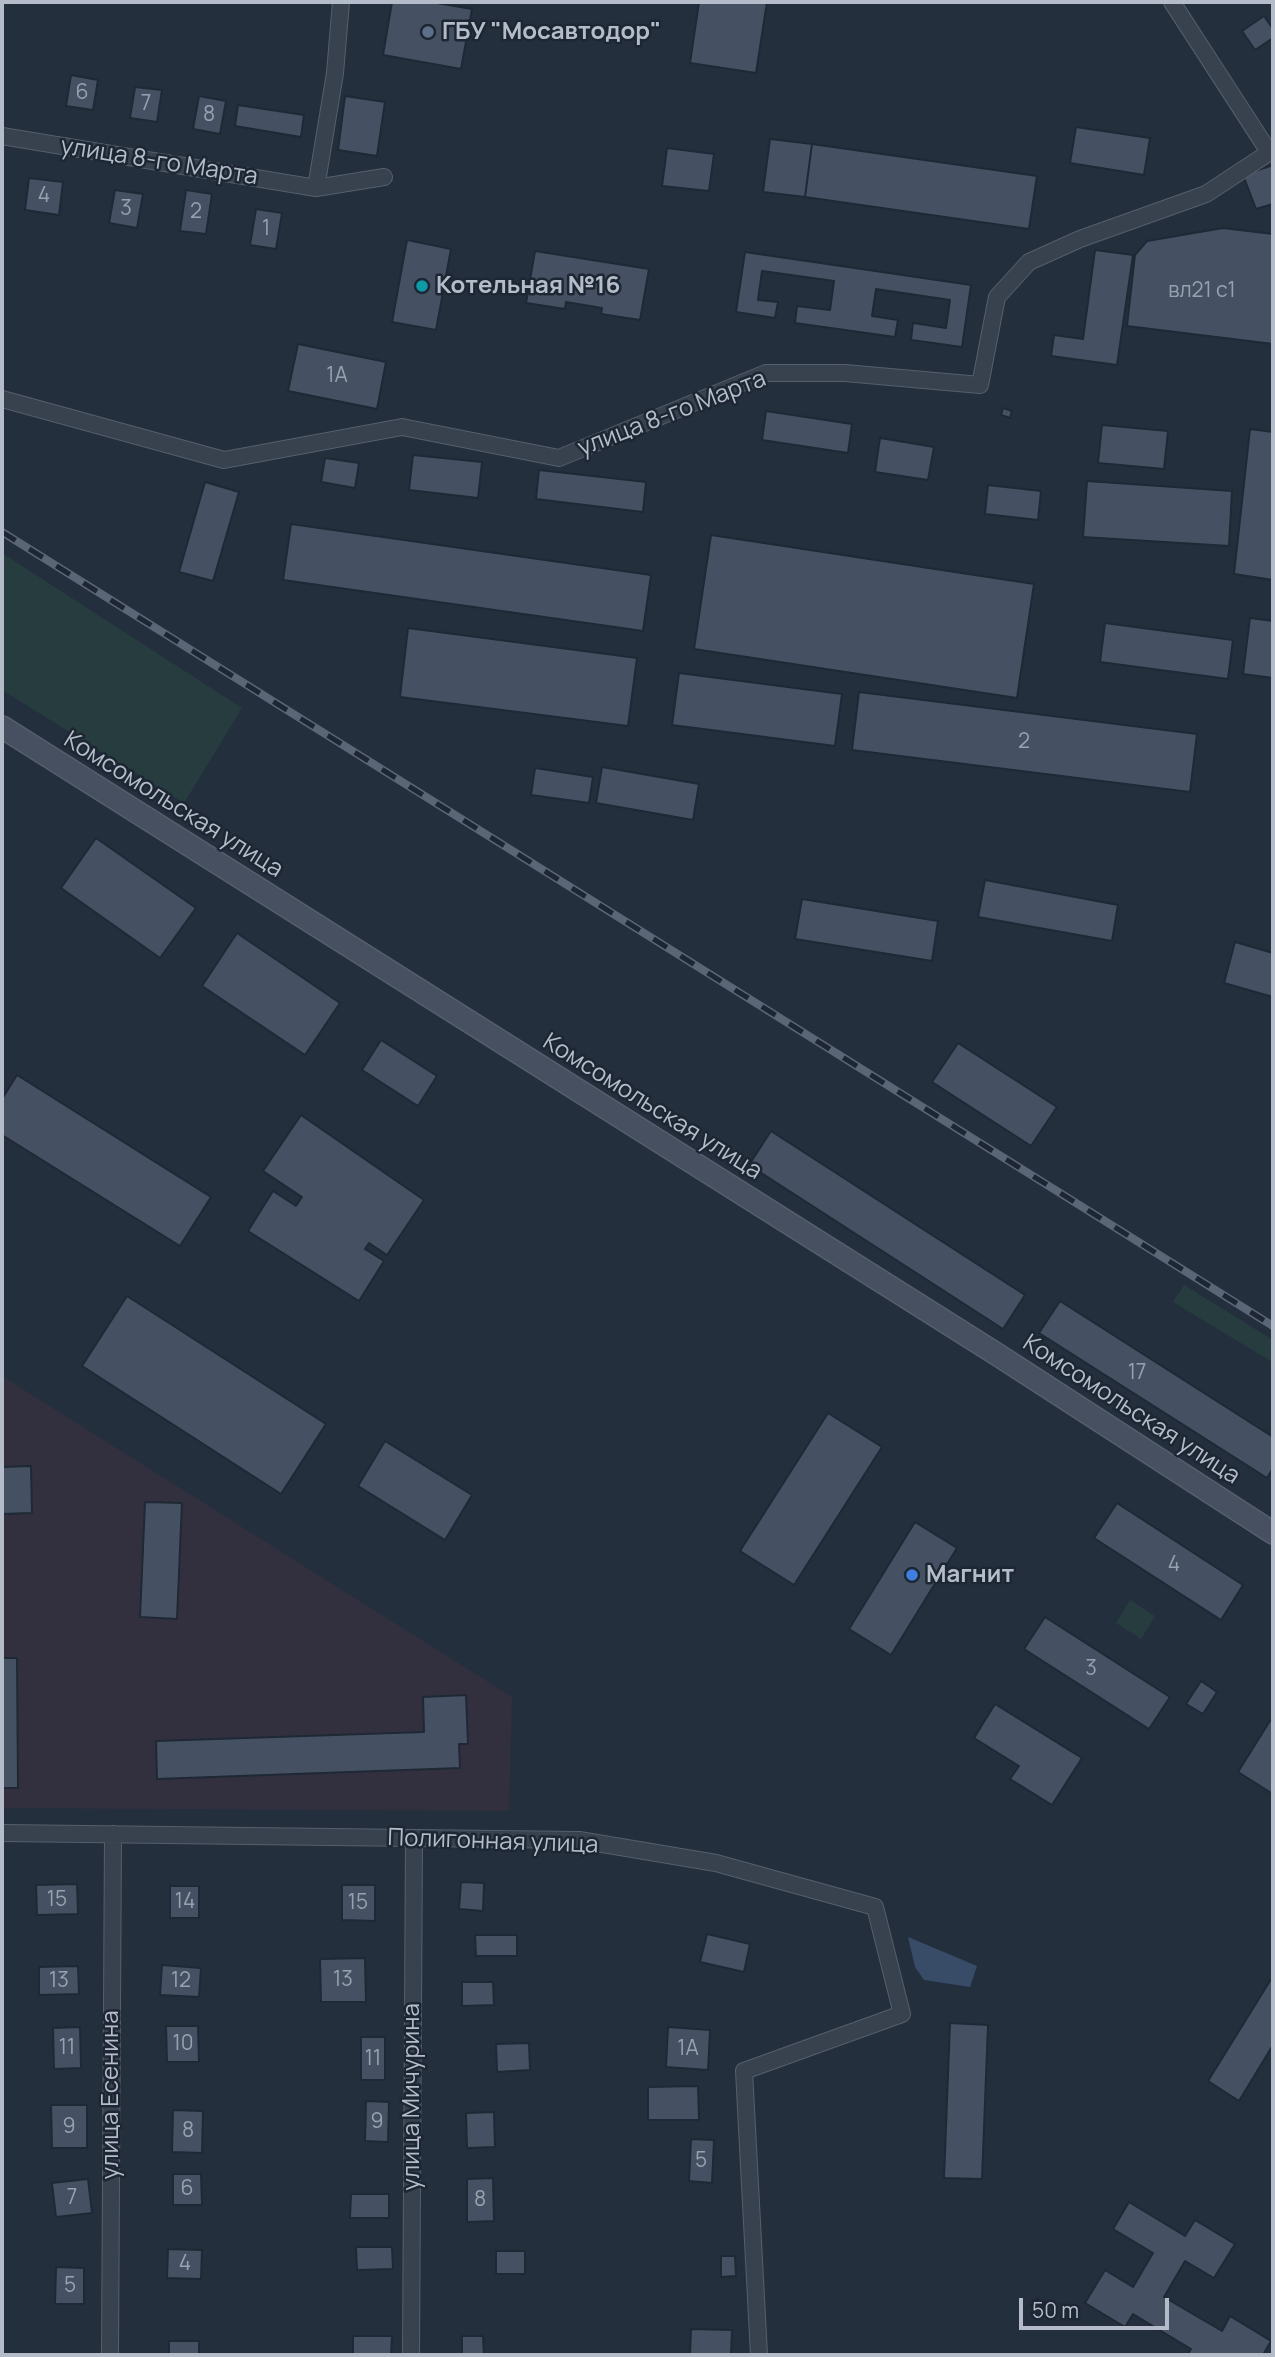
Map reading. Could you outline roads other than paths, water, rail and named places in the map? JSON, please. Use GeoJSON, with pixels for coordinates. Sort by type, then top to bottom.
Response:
{"type":"FeatureCollection","features":[{"type":"Feature","properties":{"kind":"street"},"geometry":{"type":"LineString","coordinates":[[316,188],[335,73],[341,2]]}},
{"type":"Feature","properties":{"kind":"street"},"geometry":{"type":"LineString","coordinates":[[1172,2],[1271,151]]}},
{"type":"Feature","properties":{"kind":"street","name":"улица 8-го Марта"},"geometry":{"type":"LineString","coordinates":[[2,136],[316,188],[383,177]]}},
{"type":"Feature","properties":{"kind":"street","name":"улица 8-го Марта"},"geometry":{"type":"LineString","coordinates":[[2,399],[224,460],[402,427],[559,458],[766,373],[845,373],[980,385],[997,296],[1029,262],[1080,239],[1206,194],[1271,151]]}},
{"type":"Feature","properties":{"kind":"street","name":"Комсомольская улица"},"geometry":{"type":"LineString","coordinates":[[2,727],[998,1355],[1273,1534]]}},
{"type":"Feature","properties":{"kind":"street","name":"Полигонная улица"},"geometry":{"type":"LineString","coordinates":[[2,1833],[579,1840],[716,1863],[875,1907],[902,2014],[744,2071],[759,2355]]}},
{"type":"Feature","properties":{"kind":"street","name":"улица Есенина"},"geometry":{"type":"LineString","coordinates":[[110,2355],[113,1834]]}},
{"type":"Feature","properties":{"kind":"street","name":"улица Мичурина"},"geometry":{"type":"LineString","coordinates":[[411,2355],[414,1839]]}},
{"type":"Feature","properties":{"kind":"water"},"geometry":{"type":"Polygon","coordinates":[[[908,1937],[977,1966],[970,1987],[924,1980],[915,1967],[908,1937]]]}},
{"type":"Feature","properties":{"kind":"railway"},"geometry":{"type":"LineString","coordinates":[[2,532],[1273,1326]]}},
{"type":"Feature","properties":{"kind":"place","name":"ГБУ \"Мосавтодор\""},"geometry":{"type":"Point","coordinates":[428,32]}},
{"type":"Feature","properties":{"kind":"place","name":"Котельная №16"},"geometry":{"type":"Point","coordinates":[422,286]}},
{"type":"Feature","properties":{"kind":"place","name":"Магнит"},"geometry":{"type":"Point","coordinates":[912,1575]}}]}
